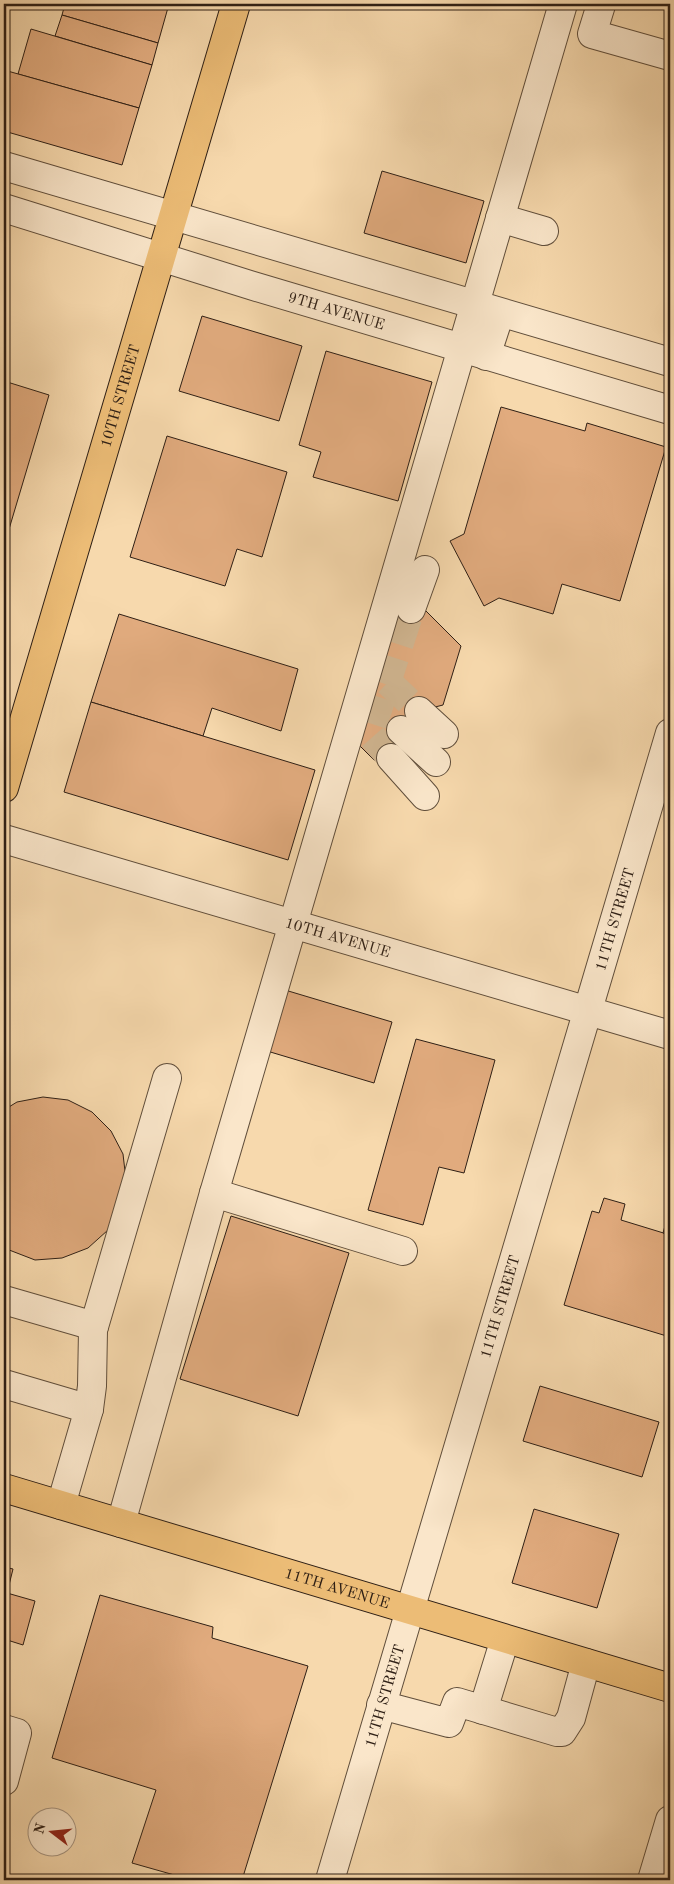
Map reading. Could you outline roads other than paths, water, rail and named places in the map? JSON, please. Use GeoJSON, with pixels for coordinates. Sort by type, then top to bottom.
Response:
{"type":"FeatureCollection","features":[{"type":"Feature","properties":{"kind":"main road","name":"10TH STREET"},"geometry":{"type":"LineString","coordinates":[[4,788],[236,4]]}},
{"type":"Feature","properties":{"kind":"main road","name":"11TH AVENUE"},"geometry":{"type":"LineString","coordinates":[[4,1488],[670,1688]]}},
{"type":"Feature","properties":{"kind":"street"},"geometry":{"type":"LineString","coordinates":[[474,352],[474,305],[563,4]]}},
{"type":"Feature","properties":{"kind":"street"},"geometry":{"type":"LineString","coordinates":[[599,4],[592,34],[670,56]]}},
{"type":"Feature","properties":{"kind":"street"},"geometry":{"type":"LineString","coordinates":[[4,166],[174,214],[237,236],[670,362]]}},
{"type":"Feature","properties":{"kind":"street","name":"9TH AVENUE"},"geometry":{"type":"LineString","coordinates":[[4,208],[670,410]]}},
{"type":"Feature","properties":{"kind":"street"},"geometry":{"type":"LineString","coordinates":[[500,218],[544,231]]}},
{"type":"Feature","properties":{"kind":"street"},"geometry":{"type":"LineString","coordinates":[[120,1523],[293,924],[474,352],[500,313]]}},
{"type":"Feature","properties":{"kind":"street"},"geometry":{"type":"LineString","coordinates":[[411,609],[425,570]]}},
{"type":"Feature","properties":{"kind":"street"},"geometry":{"type":"LineString","coordinates":[[436,762],[410,721],[444,734]]}},
{"type":"Feature","properties":{"kind":"street","name":"11TH STREET"},"geometry":{"type":"LineString","coordinates":[[330,1880],[670,733]]}},
{"type":"Feature","properties":{"kind":"street"},"geometry":{"type":"LineString","coordinates":[[391,758],[425,796]]}},
{"type":"Feature","properties":{"kind":"street","name":"10TH AVENUE"},"geometry":{"type":"LineString","coordinates":[[4,839],[670,1035]]}},
{"type":"Feature","properties":{"kind":"street"},"geometry":{"type":"LineString","coordinates":[[61,1505],[89,1409],[92,1386],[94,1326],[167,1078]]}},
{"type":"Feature","properties":{"kind":"street"},"geometry":{"type":"LineString","coordinates":[[214,1193],[403,1251]]}},
{"type":"Feature","properties":{"kind":"street"},"geometry":{"type":"LineString","coordinates":[[4,1300],[94,1326]]}},
{"type":"Feature","properties":{"kind":"street"},"geometry":{"type":"LineString","coordinates":[[4,1384],[89,1409]]}},
{"type":"Feature","properties":{"kind":"street"},"geometry":{"type":"LineString","coordinates":[[483,1710],[505,1639]]}},
{"type":"Feature","properties":{"kind":"street"},"geometry":{"type":"LineString","coordinates":[[381,1705],[448,1723],[456,1702],[562,1732],[571,1718],[586,1663]]}},
{"type":"Feature","properties":{"kind":"street"},"geometry":{"type":"LineString","coordinates":[[4,1729],[17,1733],[4,1781]]}},
{"type":"Feature","properties":{"kind":"street"},"geometry":{"type":"LineString","coordinates":[[652,1880],[670,1820]]}},
{"type":"Feature","properties":{"kind":"tunnel"},"geometry":{"type":"LineString","coordinates":[[391,758],[370,734],[411,609]]}},
{"type":"Feature","properties":{"kind":"tunnel"},"geometry":{"type":"LineString","coordinates":[[388,682],[419,711]]}}]}
